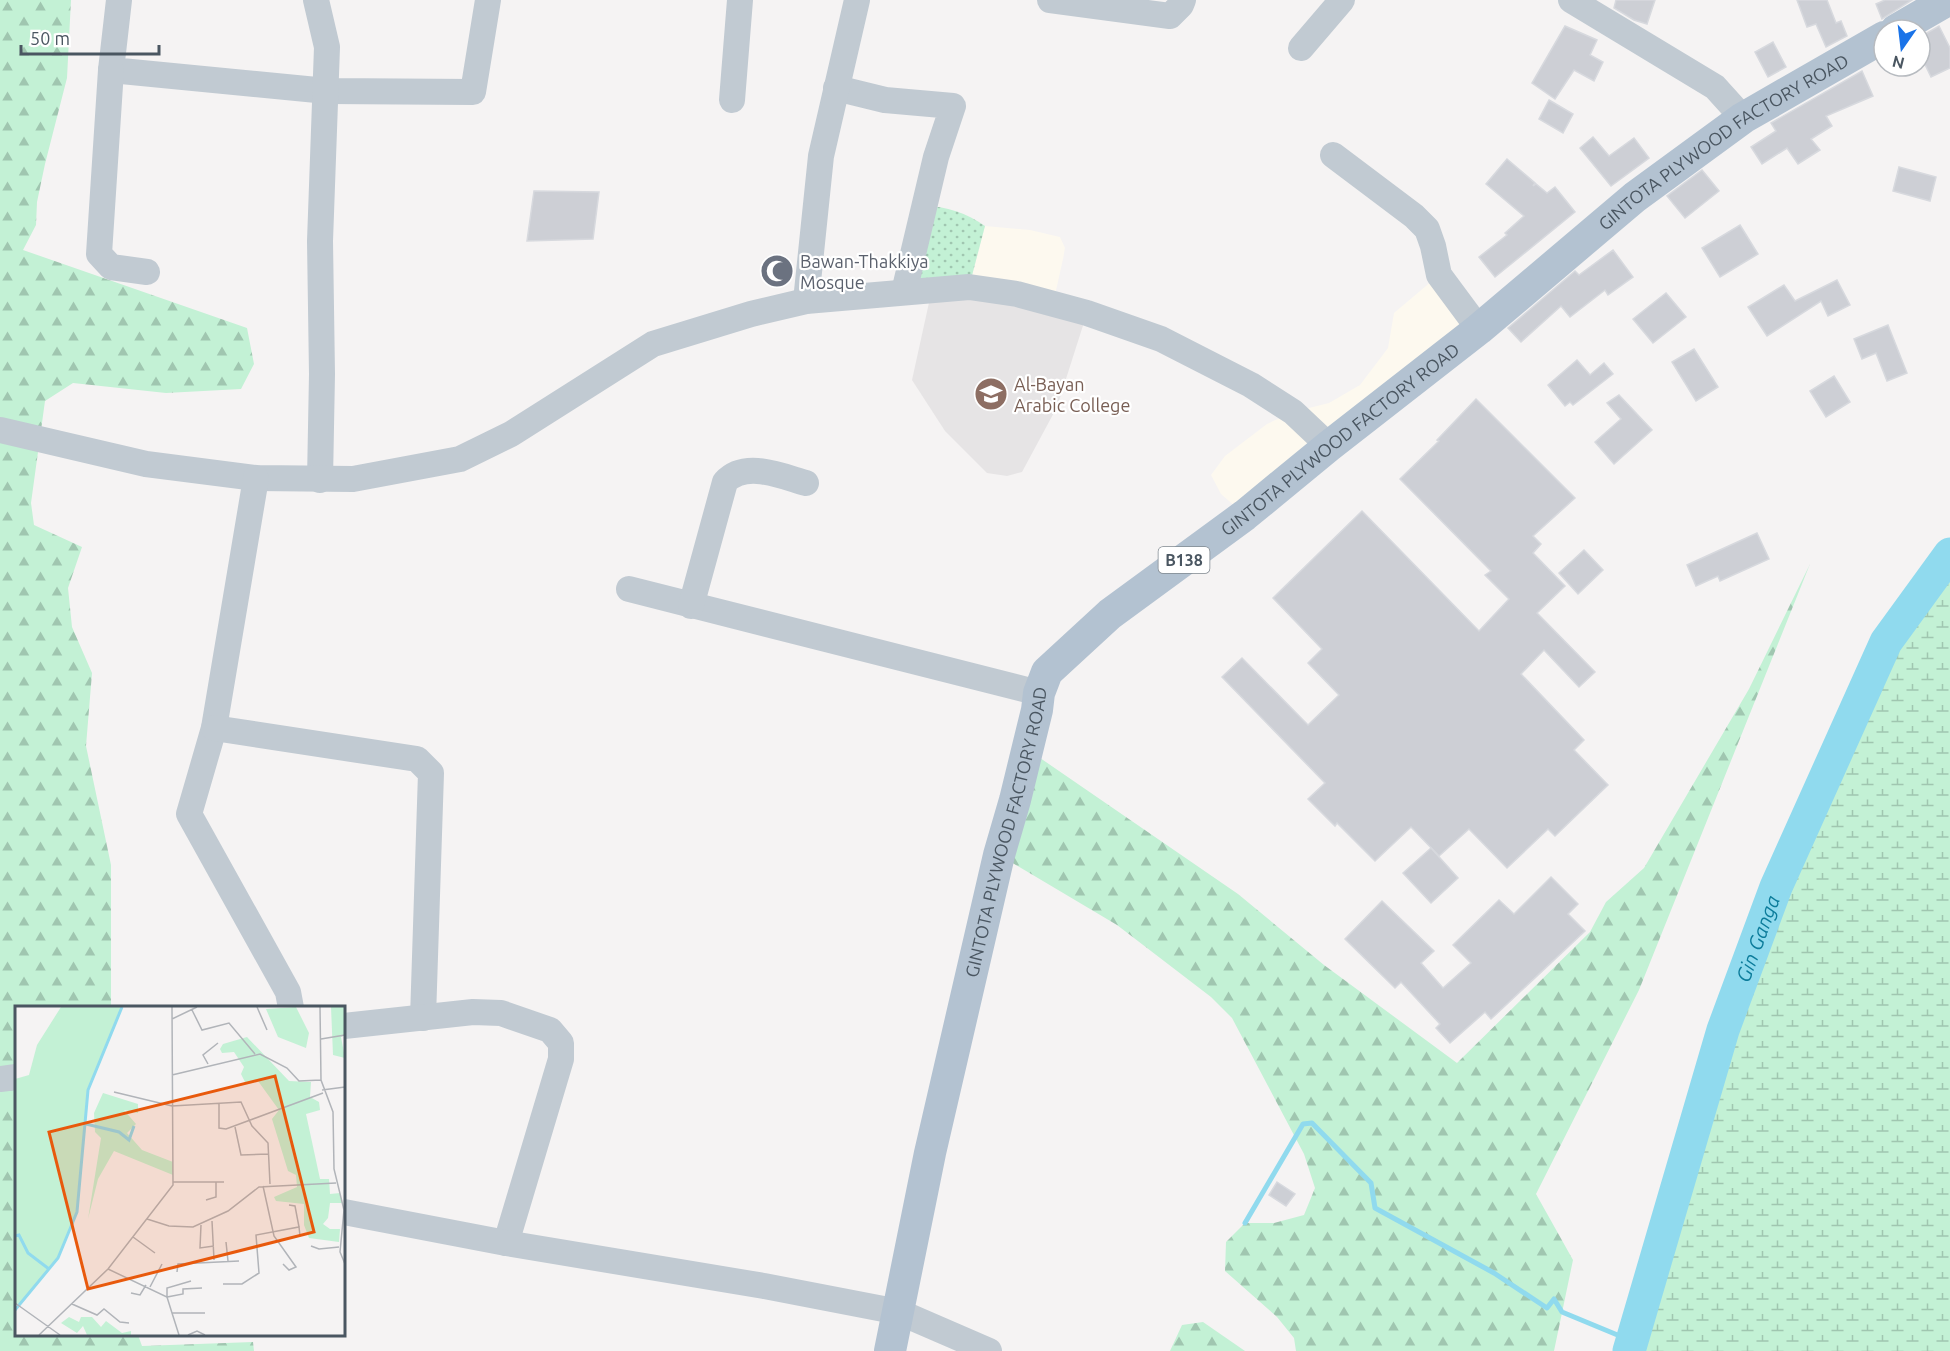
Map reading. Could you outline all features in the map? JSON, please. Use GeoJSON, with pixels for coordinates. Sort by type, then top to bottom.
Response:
{"type":"FeatureCollection","features":[{"type":"Feature","properties":{"kind":"main road"},"geometry":{"type":"LineString","coordinates":[[1917,18],[1948,0]]}},
{"type":"Feature","properties":{"kind":"main road","name":"GINTOTA PLYWOOD FACTORY ROAD"},"geometry":{"type":"LineString","coordinates":[[890,1351],[930,1153],[999,855],[1037,710],[1039,693],[1047,672],[1110,614],[1245,515],[1479,329],[1635,197],[1743,118],[1872,44]]}},
{"type":"Feature","properties":{"kind":"street"},"geometry":{"type":"LineString","coordinates":[[119,0],[111,70],[99,254],[111,267],[147,272]]}},
{"type":"Feature","properties":{"kind":"street"},"geometry":{"type":"LineString","coordinates":[[316,0],[327,47],[320,242],[322,374],[320,480]]}},
{"type":"Feature","properties":{"kind":"street"},"geometry":{"type":"LineString","coordinates":[[111,70],[327,91],[473,92],[488,0]]}},
{"type":"Feature","properties":{"kind":"street"},"geometry":{"type":"LineString","coordinates":[[732,100],[740,0]]}},
{"type":"Feature","properties":{"kind":"street"},"geometry":{"type":"LineString","coordinates":[[806,301],[821,156],[857,0]]}},
{"type":"Feature","properties":{"kind":"street"},"geometry":{"type":"LineString","coordinates":[[1050,0],[1170,16],[1183,0]]}},
{"type":"Feature","properties":{"kind":"street"},"geometry":{"type":"LineString","coordinates":[[1301,48],[1342,0]]}},
{"type":"Feature","properties":{"kind":"street"},"geometry":{"type":"LineString","coordinates":[[1571,0],[1714,87],[1743,118]]}},
{"type":"Feature","properties":{"kind":"street"},"geometry":{"type":"LineString","coordinates":[[836,88],[885,100],[953,106],[936,157],[904,292]]}},
{"type":"Feature","properties":{"kind":"street"},"geometry":{"type":"LineString","coordinates":[[1333,155],[1414,216],[1427,229],[1439,275],[1479,329]]}},
{"type":"Feature","properties":{"kind":"street"},"geometry":{"type":"LineString","coordinates":[[0,430],[146,464],[256,478],[353,479],[460,459],[511,434],[653,344],[751,314],[806,301],[969,287],[1017,294],[1087,313],[1161,339],[1251,385],[1293,412],[1329,446]]}},
{"type":"Feature","properties":{"kind":"street"},"geometry":{"type":"LineString","coordinates":[[691,606],[725,482],[732,474],[758,470],[806,483]]}},
{"type":"Feature","properties":{"kind":"street"},"geometry":{"type":"LineString","coordinates":[[256,478],[214,728],[189,814],[288,992],[291,1006]]}},
{"type":"Feature","properties":{"kind":"street"},"geometry":{"type":"LineString","coordinates":[[629,589],[1039,693]]}},
{"type":"Feature","properties":{"kind":"street"},"geometry":{"type":"LineString","coordinates":[[214,728],[417,759],[431,773],[423,1017]]}},
{"type":"Feature","properties":{"kind":"street"},"geometry":{"type":"LineString","coordinates":[[345,1026],[473,1012],[501,1013],[550,1030],[561,1043],[561,1059],[506,1243]]}},
{"type":"Feature","properties":{"kind":"street"},"geometry":{"type":"LineString","coordinates":[[0,1079],[15,1077]]}},
{"type":"Feature","properties":{"kind":"street"},"geometry":{"type":"LineString","coordinates":[[345,1212],[899,1312],[989,1351]]}},
{"type":"Feature","properties":{"kind":"shaded area"},"geometry":{"type":"Polygon","coordinates":[[[985,226],[1030,230],[1060,237],[1065,248],[1053,304],[969,287],[985,226]]]}},
{"type":"Feature","properties":{"kind":"shaded area"},"geometry":{"type":"Polygon","coordinates":[[[1439,275],[1479,329],[1245,515],[1221,494],[1211,475],[1225,456],[1267,424],[1293,412],[1329,403],[1360,385],[1388,348],[1394,313],[1439,275]]]}},
{"type":"Feature","properties":{"kind":"shaded area","name":"Al-Bayan Arabic College"},"geometry":{"type":"Polygon","coordinates":[[[932,289],[1087,313],[1057,407],[1022,472],[1007,476],[987,473],[945,431],[912,380],[932,289]]]}},
{"type":"Feature","properties":{"kind":"green space"},"geometry":{"type":"Polygon","coordinates":[[[0,0],[71,0],[67,78],[45,164],[37,202],[36,225],[23,250],[247,328],[254,364],[241,389],[166,393],[73,383],[45,401],[31,503],[34,525],[82,547],[68,588],[72,627],[92,673],[86,746],[111,865],[111,1006],[15,1006],[15,1336],[138,1336],[142,1346],[253,1342],[254,1351],[0,1351],[0,0]]]}},
{"type":"Feature","properties":{"kind":"green space"},"geometry":{"type":"Polygon","coordinates":[[[924,206],[956,211],[985,226],[969,287],[904,292],[924,206]]]}},
{"type":"Feature","properties":{"kind":"green space"},"geometry":{"type":"Polygon","coordinates":[[[1950,554],[1950,1351],[1629,1351],[1723,1030],[1776,887],[1886,642],[1950,554]]]}},
{"type":"Feature","properties":{"kind":"green space"},"geometry":{"type":"Polygon","coordinates":[[[1810,564],[1639,990],[1536,1194],[1573,1260],[1554,1351],[1296,1351],[1294,1338],[1277,1317],[1225,1271],[1226,1242],[1245,1223],[1274,1223],[1304,1215],[1315,1188],[1304,1154],[1232,1018],[1211,997],[1117,925],[999,855],[1027,749],[1238,894],[1324,965],[1457,1063],[1590,932],[1606,902],[1644,868],[1749,689],[1810,564]]]}},
{"type":"Feature","properties":{"kind":"green space"},"geometry":{"type":"Polygon","coordinates":[[[1203,1322],[1245,1351],[1170,1351],[1182,1325],[1203,1322]]]}},
{"type":"Feature","properties":{"kind":"building"},"geometry":{"type":"Polygon","coordinates":[[[1616,0],[1655,0],[1647,24],[1634,20],[1614,8],[1616,0]]]}},
{"type":"Feature","properties":{"kind":"building"},"geometry":{"type":"Polygon","coordinates":[[[1797,0],[1827,0],[1836,23],[1841,21],[1847,36],[1826,47],[1816,24],[1807,27],[1797,0]]]}},
{"type":"Feature","properties":{"kind":"building"},"geometry":{"type":"Polygon","coordinates":[[[1885,0],[1912,0],[1884,18],[1876,4],[1885,0]]]}},
{"type":"Feature","properties":{"kind":"building"},"geometry":{"type":"Polygon","coordinates":[[[1565,26],[1597,40],[1590,55],[1603,62],[1594,81],[1574,70],[1555,99],[1532,83],[1565,26]]]}},
{"type":"Feature","properties":{"kind":"building"},"geometry":{"type":"Polygon","coordinates":[[[1939,26],[1950,48],[1950,68],[1932,77],[1932,30],[1939,26]]]}},
{"type":"Feature","properties":{"kind":"building"},"geometry":{"type":"Polygon","coordinates":[[[1773,42],[1786,67],[1768,77],[1755,52],[1773,42]]]}},
{"type":"Feature","properties":{"kind":"building"},"geometry":{"type":"Polygon","coordinates":[[[1862,71],[1873,96],[1826,116],[1832,126],[1811,139],[1820,150],[1798,164],[1787,148],[1762,164],[1751,147],[1776,131],[1771,123],[1862,71]]]}},
{"type":"Feature","properties":{"kind":"building"},"geometry":{"type":"Polygon","coordinates":[[[1549,100],[1573,114],[1563,133],[1539,119],[1549,100]]]}},
{"type":"Feature","properties":{"kind":"building"},"geometry":{"type":"Polygon","coordinates":[[[1593,137],[1609,156],[1634,138],[1649,158],[1611,186],[1580,148],[1593,137]]]}},
{"type":"Feature","properties":{"kind":"building"},"geometry":{"type":"Polygon","coordinates":[[[1507,159],[1535,183],[1533,186],[1536,184],[1547,193],[1555,187],[1575,212],[1495,277],[1479,257],[1507,235],[1505,233],[1524,216],[1486,184],[1507,159]]]}},
{"type":"Feature","properties":{"kind":"building"},"geometry":{"type":"Polygon","coordinates":[[[1899,167],[1936,177],[1930,201],[1893,191],[1899,167]]]}},
{"type":"Feature","properties":{"kind":"building"},"geometry":{"type":"Polygon","coordinates":[[[1702,170],[1719,191],[1685,218],[1667,196],[1702,170]]]}},
{"type":"Feature","properties":{"kind":"building"},"geometry":{"type":"Polygon","coordinates":[[[534,191],[599,192],[593,239],[527,241],[534,191]]]}},
{"type":"Feature","properties":{"kind":"building"},"geometry":{"type":"Polygon","coordinates":[[[1740,225],[1758,254],[1720,277],[1702,248],[1740,225]]]}},
{"type":"Feature","properties":{"kind":"building"},"geometry":{"type":"Polygon","coordinates":[[[1613,250],[1633,277],[1608,295],[1605,290],[1570,317],[1561,306],[1521,342],[1508,328],[1575,271],[1579,275],[1613,250]]]}},
{"type":"Feature","properties":{"kind":"building"},"geometry":{"type":"Polygon","coordinates":[[[1837,280],[1850,305],[1828,316],[1821,301],[1767,336],[1748,307],[1784,285],[1795,301],[1837,280]]]}},
{"type":"Feature","properties":{"kind":"building"},"geometry":{"type":"Polygon","coordinates":[[[1666,293],[1686,317],[1653,343],[1633,319],[1666,293]]]}},
{"type":"Feature","properties":{"kind":"building"},"geometry":{"type":"Polygon","coordinates":[[[1888,325],[1907,373],[1887,381],[1876,353],[1862,359],[1854,339],[1888,325]]]}},
{"type":"Feature","properties":{"kind":"building"},"geometry":{"type":"Polygon","coordinates":[[[1694,349],[1718,387],[1696,401],[1672,362],[1694,349]]]}},
{"type":"Feature","properties":{"kind":"building"},"geometry":{"type":"Polygon","coordinates":[[[1577,360],[1590,375],[1604,363],[1613,374],[1573,405],[1570,402],[1565,406],[1548,385],[1577,360]]]}},
{"type":"Feature","properties":{"kind":"building"},"geometry":{"type":"Polygon","coordinates":[[[1834,376],[1850,402],[1826,417],[1810,391],[1834,376]]]}},
{"type":"Feature","properties":{"kind":"building"},"geometry":{"type":"Polygon","coordinates":[[[1619,395],[1652,430],[1614,464],[1595,442],[1621,419],[1607,403],[1619,395]]]}},
{"type":"Feature","properties":{"kind":"building"},"geometry":{"type":"Polygon","coordinates":[[[1476,399],[1575,498],[1533,536],[1541,544],[1533,553],[1565,586],[1537,613],[1595,672],[1579,687],[1544,650],[1521,674],[1584,740],[1574,750],[1608,785],[1555,836],[1548,829],[1507,868],[1469,829],[1439,856],[1411,827],[1375,861],[1337,823],[1335,826],[1308,799],[1325,783],[1222,677],[1242,658],[1308,725],[1339,695],[1308,663],[1322,649],[1273,598],[1362,511],[1479,631],[1509,599],[1485,575],[1491,571],[1400,479],[1439,441],[1437,440],[1476,399]]]}},
{"type":"Feature","properties":{"kind":"building"},"geometry":{"type":"Polygon","coordinates":[[[1757,533],[1769,559],[1720,581],[1718,576],[1696,586],[1687,565],[1757,533]]]}},
{"type":"Feature","properties":{"kind":"building"},"geometry":{"type":"Polygon","coordinates":[[[1584,550],[1603,570],[1578,594],[1559,573],[1584,550]]]}},
{"type":"Feature","properties":{"kind":"building"},"geometry":{"type":"Polygon","coordinates":[[[1431,848],[1458,878],[1431,903],[1403,873],[1431,848]]]}},
{"type":"Feature","properties":{"kind":"building"},"geometry":{"type":"Polygon","coordinates":[[[1551,877],[1578,904],[1568,914],[1585,931],[1491,1019],[1485,1012],[1450,1043],[1436,1028],[1440,1024],[1401,982],[1395,988],[1345,939],[1382,901],[1434,951],[1421,963],[1443,988],[1471,963],[1453,945],[1499,900],[1514,914],[1551,877]]]}},
{"type":"Feature","properties":{"kind":"building"},"geometry":{"type":"Polygon","coordinates":[[[1277,1182],[1295,1194],[1286,1206],[1269,1195],[1277,1182]]]}},
{"type":"Feature","properties":{"kind":"waterway","name":"Gin Ganga"},"geometry":{"type":"LineString","coordinates":[[1629,1351],[1723,1030],[1776,887],[1886,642],[1950,554]]}},
{"type":"Feature","properties":{"kind":"waterway"},"geometry":{"type":"LineString","coordinates":[[1245,1223],[1303,1124],[1312,1123],[1371,1183],[1375,1208],[1494,1273],[1547,1308],[1554,1299],[1562,1312],[1632,1341]]}},
{"type":"Feature","properties":{"kind":"place","name":"Bawan-Thakkiya Mosque"},"geometry":{"type":"Point","coordinates":[777,271]}},
{"type":"Feature","properties":{"kind":"place","name":"Al-Bayan Arabic College"},"geometry":{"type":"Point","coordinates":[991,394]}}]}
